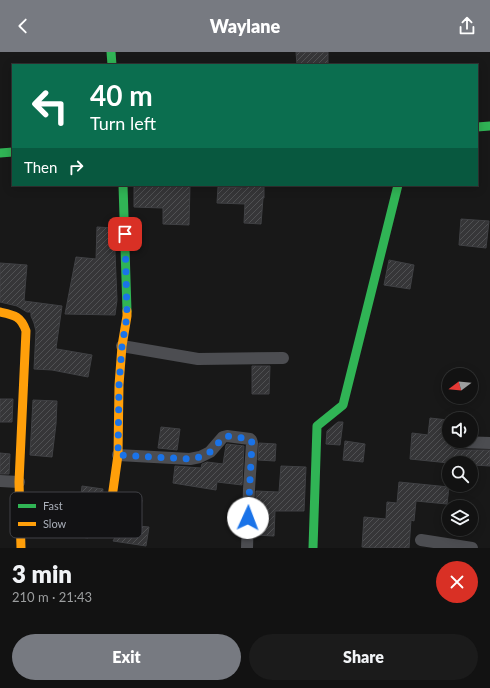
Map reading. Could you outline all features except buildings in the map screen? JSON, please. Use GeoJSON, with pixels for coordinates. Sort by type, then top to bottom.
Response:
{"type":"FeatureCollection","features":[{"type":"Feature","properties":{"kind":"main road"},"geometry":{"type":"LineString","coordinates":[[111,52],[112,64]]}},
{"type":"Feature","properties":{"kind":"main road"},"geometry":{"type":"LineString","coordinates":[[478,127],[490,126]]}},
{"type":"Feature","properties":{"kind":"main road"},"geometry":{"type":"LineString","coordinates":[[0,153],[12,152]]}},
{"type":"Feature","properties":{"kind":"main road"},"geometry":{"type":"LineString","coordinates":[[113,492],[118,455],[119,385],[122,346],[127,316],[123,186]]}},
{"type":"Feature","properties":{"kind":"main road"},"geometry":{"type":"LineString","coordinates":[[313,548],[317,426],[342,406],[398,186]]}},
{"type":"Feature","properties":{"kind":"main road"},"geometry":{"type":"LineString","coordinates":[[0,312],[19,317],[24,323],[26,331],[19,492]]}},
{"type":"Feature","properties":{"kind":"main road"},"geometry":{"type":"LineString","coordinates":[[21,538],[21,548]]}},
{"type":"Feature","properties":{"kind":"street"},"geometry":{"type":"LineString","coordinates":[[122,346],[198,359],[283,358]]}},
{"type":"Feature","properties":{"kind":"street"},"geometry":{"type":"LineString","coordinates":[[118,455],[190,459],[200,457],[210,452],[223,438],[227,436],[250,439],[252,443],[247,548]]}},
{"type":"Feature","properties":{"kind":"street"},"geometry":{"type":"LineString","coordinates":[[478,443],[490,443]]}},
{"type":"Feature","properties":{"kind":"street"},"geometry":{"type":"LineString","coordinates":[[0,481],[19,482]]}},
{"type":"Feature","properties":{"kind":"street"},"geometry":{"type":"LineString","coordinates":[[421,540],[472,548]]}},
{"type":"Feature","properties":{"kind":"traffic: fast"},"geometry":{"type":"LineString","coordinates":[[111,52],[112,64]]}},
{"type":"Feature","properties":{"kind":"traffic: fast"},"geometry":{"type":"LineString","coordinates":[[478,127],[490,126]]}},
{"type":"Feature","properties":{"kind":"traffic: fast"},"geometry":{"type":"LineString","coordinates":[[0,153],[12,152]]}},
{"type":"Feature","properties":{"kind":"traffic: fast"},"geometry":{"type":"LineString","coordinates":[[123,186],[127,311]]}},
{"type":"Feature","properties":{"kind":"traffic: fast"},"geometry":{"type":"LineString","coordinates":[[313,548],[317,426],[343,405],[398,186]]}},
{"type":"Feature","properties":{"kind":"traffic: slow"},"geometry":{"type":"LineString","coordinates":[[113,492],[118,455],[119,385],[122,346],[127,311]]}},
{"type":"Feature","properties":{"kind":"traffic: slow"},"geometry":{"type":"LineString","coordinates":[[0,312],[9,314],[19,319],[26,331],[19,492]]}},
{"type":"Feature","properties":{"kind":"traffic: slow"},"geometry":{"type":"LineString","coordinates":[[21,538],[21,548]]}},
{"type":"Feature","properties":{"kind":"route"},"geometry":{"type":"LineString","coordinates":[[125,234],[127,316],[122,346],[119,385],[118,455],[190,459],[200,457],[210,452],[223,438],[227,436],[250,439],[252,443],[248,518]]}}]}
